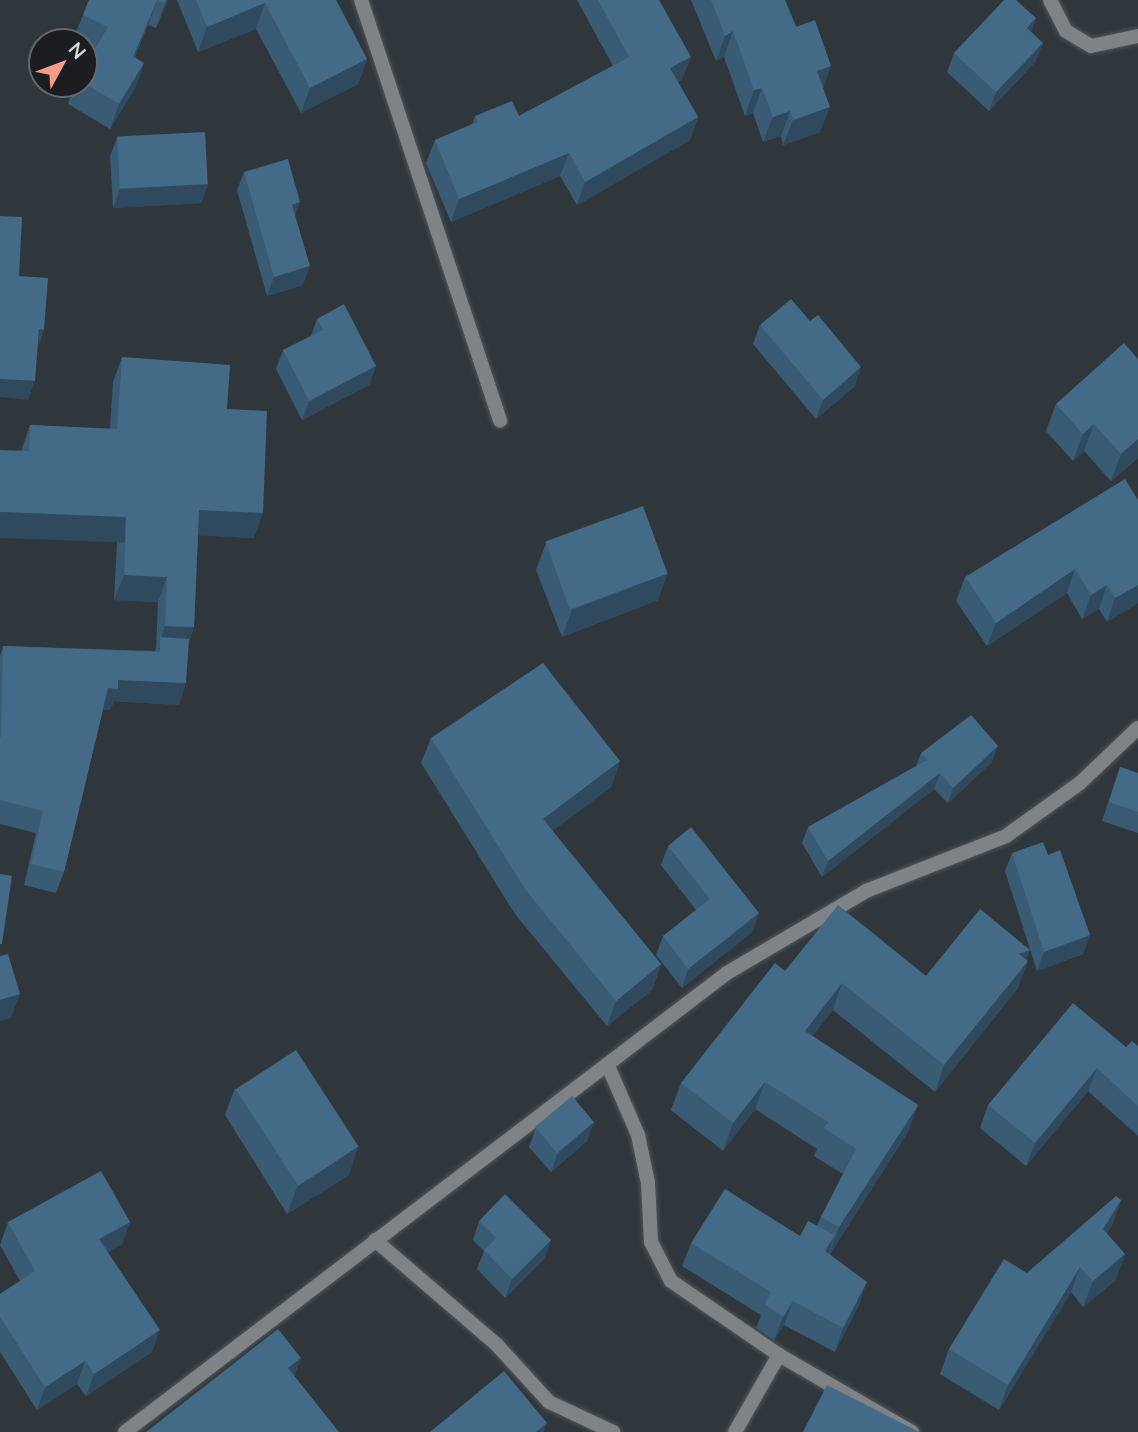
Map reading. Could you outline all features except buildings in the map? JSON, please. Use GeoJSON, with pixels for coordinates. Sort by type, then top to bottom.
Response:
{"type":"FeatureCollection","features":[{"type":"Feature","properties":{"kind":"street"},"geometry":{"type":"LineString","coordinates":[[361,0],[500,421]]}},
{"type":"Feature","properties":{"kind":"street"},"geometry":{"type":"LineString","coordinates":[[1050,0],[1066,31],[1091,46],[1138,36]]}},
{"type":"Feature","properties":{"kind":"street"},"geometry":{"type":"LineString","coordinates":[[125,1432],[727,974],[866,891],[1006,836],[1080,783],[1138,728]]}},
{"type":"Feature","properties":{"kind":"street"},"geometry":{"type":"LineString","coordinates":[[608,1066],[638,1135],[648,1183],[651,1242],[671,1281],[779,1355],[912,1432]]}},
{"type":"Feature","properties":{"kind":"street"},"geometry":{"type":"LineString","coordinates":[[375,1240],[497,1345],[549,1402],[613,1432]]}},
{"type":"Feature","properties":{"kind":"street"},"geometry":{"type":"LineString","coordinates":[[735,1432],[779,1355]]}}]}
